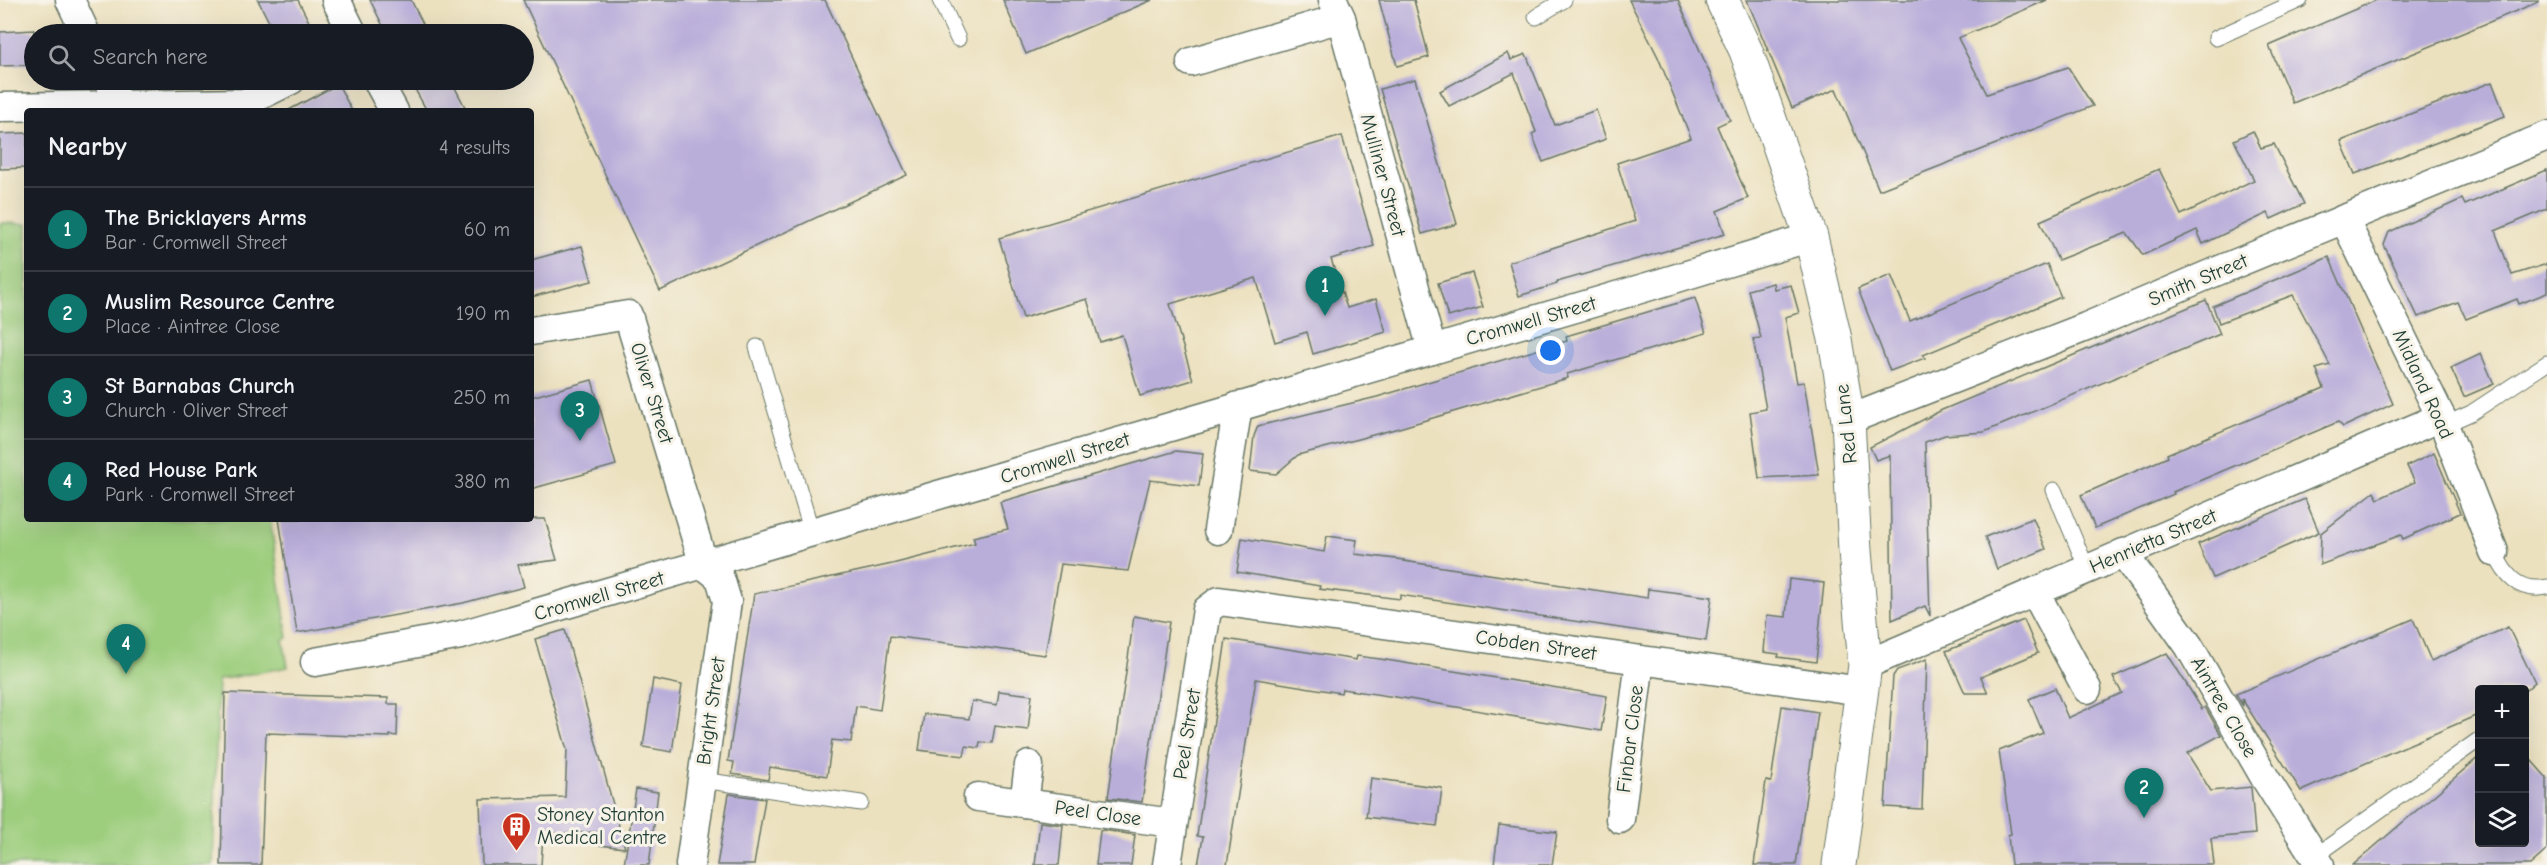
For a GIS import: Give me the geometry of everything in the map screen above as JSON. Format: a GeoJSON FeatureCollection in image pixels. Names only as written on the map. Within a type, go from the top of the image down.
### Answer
{"type":"FeatureCollection","features":[{"type":"Feature","properties":{"kind":"street"},"geometry":{"type":"LineString","coordinates":[[70,0],[81,24]]}},
{"type":"Feature","properties":{"kind":"street"},"geometry":{"type":"LineString","coordinates":[[336,0],[348,24]]}},
{"type":"Feature","properties":{"kind":"street","name":"Red Lane"},"geometry":{"type":"LineString","coordinates":[[1722,0],[1746,51],[1810,237],[1835,339],[1848,420],[1864,678],[1839,865]]}},
{"type":"Feature","properties":{"kind":"street"},"geometry":{"type":"LineString","coordinates":[[1191,62],[1337,9]]}},
{"type":"Feature","properties":{"kind":"street","name":"Mulliner Street"},"geometry":{"type":"LineString","coordinates":[[1337,9],[1432,351]]}},
{"type":"Feature","properties":{"kind":"street"},"geometry":{"type":"LineString","coordinates":[[113,90],[120,105]]}},
{"type":"Feature","properties":{"kind":"street"},"geometry":{"type":"LineString","coordinates":[[0,107],[245,103],[271,90]]}},
{"type":"Feature","properties":{"kind":"street"},"geometry":{"type":"LineString","coordinates":[[382,90],[392,108]]}},
{"type":"Feature","properties":{"kind":"street","name":"Smith Street"},"geometry":{"type":"LineString","coordinates":[[1848,420],[2086,327],[2547,136]]}},
{"type":"Feature","properties":{"kind":"street","name":"Midland Road"},"geometry":{"type":"LineString","coordinates":[[2344,219],[2443,421],[2494,552]]}},
{"type":"Feature","properties":{"kind":"street","name":"Cromwell Street"},"geometry":{"type":"LineString","coordinates":[[315,662],[461,635],[1432,351],[1810,237]]}},
{"type":"Feature","properties":{"kind":"street","name":"Oliver Street"},"geometry":{"type":"LineString","coordinates":[[534,331],[628,315],[704,565]]}},
{"type":"Feature","properties":{"kind":"street"},"geometry":{"type":"LineString","coordinates":[[1218,530],[1238,406]]}},
{"type":"Feature","properties":{"kind":"street","name":"Henrietta Street"},"geometry":{"type":"LineString","coordinates":[[1864,678],[2036,592],[2123,553],[2443,421]]}},
{"type":"Feature","properties":{"kind":"street","name":"Aintree Close"},"geometry":{"type":"LineString","coordinates":[[2123,553],[2189,646],[2265,778],[2317,861]]}},
{"type":"Feature","properties":{"kind":"street","name":"Bright Street"},"geometry":{"type":"LineString","coordinates":[[690,865],[727,602],[720,578],[704,565]]}},
{"type":"Feature","properties":{"kind":"street"},"geometry":{"type":"LineString","coordinates":[[2036,592],[2087,690]]}},
{"type":"Feature","properties":{"kind":"street","name":"Cobden Street"},"geometry":{"type":"LineString","coordinates":[[1211,605],[1219,600],[1640,660],[1864,678]]}},
{"type":"Feature","properties":{"kind":"street","name":"Peel Street"},"geometry":{"type":"LineString","coordinates":[[1167,865],[1207,609],[1211,605]]}},
{"type":"Feature","properties":{"kind":"street","name":"Finbar Close"},"geometry":{"type":"LineString","coordinates":[[1620,819],[1640,660]]}},
{"type":"Feature","properties":{"kind":"street"},"geometry":{"type":"LineString","coordinates":[[1024,803],[1029,765]]}},
{"type":"Feature","properties":{"kind":"street","name":"Peel Close"},"geometry":{"type":"LineString","coordinates":[[978,797],[1173,824]]}},
{"type":"Feature","properties":{"kind":"lane"},"geometry":{"type":"LineString","coordinates":[[940,0],[958,39]]}},
{"type":"Feature","properties":{"kind":"lane"},"geometry":{"type":"LineString","coordinates":[[1536,17],[1564,0]]}},
{"type":"Feature","properties":{"kind":"lane"},"geometry":{"type":"LineString","coordinates":[[2216,38],[2300,0]]}},
{"type":"Feature","properties":{"kind":"lane"},"geometry":{"type":"LineString","coordinates":[[757,347],[812,533]]}},
{"type":"Feature","properties":{"kind":"lane"},"geometry":{"type":"LineString","coordinates":[[2443,421],[2471,413],[2547,363]]}},
{"type":"Feature","properties":{"kind":"lane"},"geometry":{"type":"LineString","coordinates":[[2054,489],[2087,569]]}},
{"type":"Feature","properties":{"kind":"lane"},"geometry":{"type":"LineString","coordinates":[[2494,552],[2502,568],[2514,583],[2540,588],[2547,586]]}},
{"type":"Feature","properties":{"kind":"lane"},"geometry":{"type":"LineString","coordinates":[[2317,861],[2475,742]]}},
{"type":"Feature","properties":{"kind":"lane"},"geometry":{"type":"LineString","coordinates":[[702,780],[861,803]]}},
{"type":"Feature","properties":{"kind":"green space"},"geometry":{"type":"Polygon","coordinates":[[[0,223],[24,224],[24,522],[270,522],[288,638],[283,640],[288,667],[218,680],[213,865],[0,865],[0,223]]]}},
{"type":"Feature","properties":{"kind":"building"},"geometry":{"type":"Polygon","coordinates":[[[258,0],[298,0],[310,24],[270,24],[258,0]]]}},
{"type":"Feature","properties":{"kind":"building"},"geometry":{"type":"Polygon","coordinates":[[[370,0],[411,0],[423,24],[382,24],[370,0]]]}},
{"type":"Feature","properties":{"kind":"building"},"geometry":{"type":"Polygon","coordinates":[[[523,0],[825,0],[907,175],[660,291],[523,0]]]}},
{"type":"Feature","properties":{"kind":"building"},"geometry":{"type":"Polygon","coordinates":[[[1003,0],[1152,0],[1026,54],[1003,0]]]}},
{"type":"Feature","properties":{"kind":"building"},"geometry":{"type":"Polygon","coordinates":[[[1379,0],[1414,0],[1429,57],[1397,66],[1379,0]]]}},
{"type":"Feature","properties":{"kind":"building"},"geometry":{"type":"Polygon","coordinates":[[[1629,0],[1678,0],[1730,120],[1717,126],[1748,198],[1717,211],[1725,234],[1557,282],[1557,284],[1519,296],[1509,262],[1635,221],[1617,163],[1691,138],[1658,57],[1629,0]]]}},
{"type":"Feature","properties":{"kind":"building"},"geometry":{"type":"Polygon","coordinates":[[[1747,0],[2047,0],[1958,38],[1987,94],[2068,67],[2093,106],[1879,190],[1836,89],[1792,108],[1747,0]]]}},
{"type":"Feature","properties":{"kind":"building"},"geometry":{"type":"Polygon","coordinates":[[[2377,0],[2538,0],[2538,2],[2293,103],[2269,46],[2377,0]]]}},
{"type":"Feature","properties":{"kind":"building"},"geometry":{"type":"Polygon","coordinates":[[[24,31],[24,65],[0,66],[0,32],[24,31]]]}},
{"type":"Feature","properties":{"kind":"building"},"geometry":{"type":"Polygon","coordinates":[[[1508,53],[1511,60],[1526,54],[1555,125],[1596,110],[1606,139],[1543,162],[1532,134],[1536,132],[1514,73],[1449,106],[1440,91],[1508,53]]]}},
{"type":"Feature","properties":{"kind":"building"},"geometry":{"type":"Polygon","coordinates":[[[1415,79],[1457,224],[1422,234],[1380,89],[1415,79]]]}},
{"type":"Feature","properties":{"kind":"building"},"geometry":{"type":"Polygon","coordinates":[[[2492,82],[2505,116],[2355,174],[2341,141],[2492,82]]]}},
{"type":"Feature","properties":{"kind":"building"},"geometry":{"type":"Polygon","coordinates":[[[327,90],[341,90],[350,108],[293,108],[327,90]]]}},
{"type":"Feature","properties":{"kind":"building"},"geometry":{"type":"Polygon","coordinates":[[[415,90],[456,90],[465,108],[425,108],[415,90]]]}},
{"type":"Feature","properties":{"kind":"building"},"geometry":{"type":"Polygon","coordinates":[[[2253,131],[2261,148],[2274,144],[2304,204],[2271,219],[2268,213],[2203,244],[2197,230],[2143,255],[2127,233],[2058,260],[2040,221],[2159,169],[2181,215],[2254,180],[2234,140],[2253,131]]]}},
{"type":"Feature","properties":{"kind":"building"},"geometry":{"type":"Polygon","coordinates":[[[24,133],[24,168],[0,169],[0,134],[24,133]]]}},
{"type":"Feature","properties":{"kind":"building"},"geometry":{"type":"Polygon","coordinates":[[[1342,136],[1374,246],[1331,259],[1347,308],[1376,299],[1386,332],[1313,354],[1307,332],[1275,342],[1256,278],[1170,304],[1193,380],[1140,396],[1122,335],[1100,342],[1087,299],[1023,318],[999,238],[1342,136]]]}},
{"type":"Feature","properties":{"kind":"building"},"geometry":{"type":"Polygon","coordinates":[[[2547,170],[2547,209],[2495,231],[2512,275],[2547,264],[2547,293],[2519,304],[2517,299],[2466,319],[2458,302],[2418,317],[2384,245],[2389,232],[2462,199],[2465,205],[2547,170]]]}},
{"type":"Feature","properties":{"kind":"building"},"geometry":{"type":"Polygon","coordinates":[[[582,246],[592,281],[534,296],[534,259],[582,246]]]}},
{"type":"Feature","properties":{"kind":"building"},"geometry":{"type":"Polygon","coordinates":[[[2329,257],[2393,404],[2343,427],[2338,422],[2173,492],[2174,494],[2095,528],[2081,495],[2168,457],[2167,454],[2324,388],[2316,369],[2330,365],[2293,295],[2219,323],[2213,306],[2329,257]]]}},
{"type":"Feature","properties":{"kind":"building"},"geometry":{"type":"Polygon","coordinates":[[[2047,264],[2061,297],[1923,355],[1925,358],[1890,371],[1858,289],[1891,275],[1910,321],[2047,264]]]}},
{"type":"Feature","properties":{"kind":"building"},"geometry":{"type":"Polygon","coordinates":[[[1472,273],[1483,307],[1448,317],[1438,283],[1472,273]]]}},
{"type":"Feature","properties":{"kind":"building"},"geometry":{"type":"Polygon","coordinates":[[[1773,283],[1774,289],[1791,285],[1799,313],[1785,317],[1797,383],[1804,382],[1819,475],[1759,478],[1750,412],[1766,409],[1753,339],[1761,338],[1748,290],[1773,283]]]}},
{"type":"Feature","properties":{"kind":"building"},"geometry":{"type":"Polygon","coordinates":[[[1695,298],[1706,333],[1567,374],[1568,378],[1298,455],[1276,474],[1250,471],[1254,436],[1258,426],[1377,397],[1567,341],[1566,336],[1695,298]]]}},
{"type":"Feature","properties":{"kind":"building"},"geometry":{"type":"Polygon","coordinates":[[[2206,300],[2220,334],[1984,432],[1945,435],[1925,442],[1930,616],[1925,606],[1892,620],[1890,455],[1876,460],[1870,447],[1942,410],[2206,300]]]}},
{"type":"Feature","properties":{"kind":"building"},"geometry":{"type":"Polygon","coordinates":[[[2481,354],[2494,384],[2464,397],[2451,368],[2481,354]]]}},
{"type":"Feature","properties":{"kind":"building"},"geometry":{"type":"Polygon","coordinates":[[[592,380],[616,465],[534,488],[534,396],[592,380]]]}},
{"type":"Feature","properties":{"kind":"building"},"geometry":{"type":"Polygon","coordinates":[[[1176,451],[1203,454],[1199,486],[1150,480],[1128,571],[1061,564],[1045,655],[890,636],[880,710],[856,706],[851,742],[832,740],[827,776],[770,767],[768,780],[732,774],[734,762],[728,761],[754,594],[975,543],[973,537],[1008,529],[1000,502],[1176,451]]]}},
{"type":"Feature","properties":{"kind":"building"},"geometry":{"type":"Polygon","coordinates":[[[2434,453],[2460,513],[2403,539],[2401,535],[2320,565],[2321,533],[2374,492],[2378,499],[2415,482],[2407,466],[2434,453]]]}},
{"type":"Feature","properties":{"kind":"building"},"geometry":{"type":"Polygon","coordinates":[[[2305,499],[2319,532],[2213,578],[2198,544],[2305,499]]]}},
{"type":"Feature","properties":{"kind":"building"},"geometry":{"type":"Polygon","coordinates":[[[2033,518],[2046,549],[1997,569],[1985,537],[2033,518]]]}},
{"type":"Feature","properties":{"kind":"building"},"geometry":{"type":"Polygon","coordinates":[[[534,519],[545,519],[557,560],[518,565],[524,587],[463,603],[297,633],[279,522],[534,522],[534,519]]]}},
{"type":"Feature","properties":{"kind":"building"},"geometry":{"type":"Polygon","coordinates":[[[1327,536],[1357,540],[1355,554],[1647,598],[1648,589],[1712,597],[1706,641],[1400,595],[1400,599],[1319,589],[1320,586],[1237,572],[1242,538],[1324,552],[1327,536]]]}},
{"type":"Feature","properties":{"kind":"building"},"geometry":{"type":"Polygon","coordinates":[[[1789,579],[1824,583],[1816,662],[1778,657],[1779,654],[1764,652],[1767,615],[1786,617],[1789,579]]]}},
{"type":"Feature","properties":{"kind":"building"},"geometry":{"type":"Polygon","coordinates":[[[1134,616],[1169,622],[1142,802],[1108,798],[1134,616]]]}},
{"type":"Feature","properties":{"kind":"building"},"geometry":{"type":"Polygon","coordinates":[[[2413,619],[2431,661],[2508,627],[2535,682],[2529,687],[2529,685],[2475,685],[2475,716],[2301,791],[2242,699],[2243,706],[2236,694],[2413,619]]]}},
{"type":"Feature","properties":{"kind":"building"},"geometry":{"type":"Polygon","coordinates":[[[2024,620],[2038,653],[1981,677],[1988,693],[1965,693],[1946,651],[2024,620]]]}},
{"type":"Feature","properties":{"kind":"building"},"geometry":{"type":"Polygon","coordinates":[[[565,630],[625,848],[600,845],[602,832],[543,834],[541,865],[482,865],[480,799],[565,797],[567,750],[535,639],[565,630]]]}},
{"type":"Feature","properties":{"kind":"building"},"geometry":{"type":"Polygon","coordinates":[[[1226,639],[1356,660],[1357,656],[1380,659],[1607,696],[1601,731],[1409,699],[1342,689],[1341,693],[1256,679],[1227,865],[1198,865],[1203,837],[1197,836],[1226,639]]]}},
{"type":"Feature","properties":{"kind":"building"},"geometry":{"type":"Polygon","coordinates":[[[2167,653],[2202,709],[2205,707],[2221,735],[2187,753],[2211,791],[2251,787],[2255,834],[2211,838],[2214,865],[2011,865],[2008,835],[2011,834],[1999,751],[2043,733],[2029,699],[2055,688],[2068,718],[2122,693],[2113,677],[2167,653]]]}},
{"type":"Feature","properties":{"kind":"building"},"geometry":{"type":"Polygon","coordinates":[[[1927,659],[1922,809],[1885,807],[1893,676],[1897,670],[1927,659]]]}},
{"type":"Feature","properties":{"kind":"building"},"geometry":{"type":"Polygon","coordinates":[[[653,679],[682,685],[672,752],[643,747],[653,679]]]}},
{"type":"Feature","properties":{"kind":"building"},"geometry":{"type":"Polygon","coordinates":[[[999,691],[1032,695],[1028,730],[995,726],[992,743],[980,742],[979,748],[966,746],[964,756],[919,750],[924,714],[969,719],[972,701],[997,705],[999,691]]]}},
{"type":"Feature","properties":{"kind":"building"},"geometry":{"type":"Polygon","coordinates":[[[225,693],[388,698],[388,704],[398,704],[397,736],[266,733],[261,865],[221,865],[225,693]]]}},
{"type":"Feature","properties":{"kind":"building"},"geometry":{"type":"Polygon","coordinates":[[[1782,706],[1818,712],[1796,865],[1754,865],[1766,781],[1771,782],[1782,706]]]}},
{"type":"Feature","properties":{"kind":"building"},"geometry":{"type":"Polygon","coordinates":[[[2529,758],[2547,778],[2547,850],[2530,865],[2353,865],[2475,760],[2475,847],[2529,847],[2529,758]]]}},
{"type":"Feature","properties":{"kind":"building"},"geometry":{"type":"Polygon","coordinates":[[[1371,778],[1442,788],[1437,826],[1366,817],[1371,778]]]}},
{"type":"Feature","properties":{"kind":"building"},"geometry":{"type":"Polygon","coordinates":[[[636,789],[658,792],[649,865],[624,865],[636,789]]]}},
{"type":"Feature","properties":{"kind":"building"},"geometry":{"type":"Polygon","coordinates":[[[729,794],[765,799],[754,865],[717,865],[729,794]]]}},
{"type":"Feature","properties":{"kind":"building"},"geometry":{"type":"Polygon","coordinates":[[[1040,822],[1063,825],[1059,865],[1035,865],[1040,822]]]}},
{"type":"Feature","properties":{"kind":"building"},"geometry":{"type":"Polygon","coordinates":[[[1499,825],[1557,832],[1552,865],[1494,865],[1499,825]]]}},
{"type":"Feature","properties":{"kind":"building"},"geometry":{"type":"Polygon","coordinates":[[[1100,831],[1135,835],[1131,865],[1096,865],[1100,831]]]}},
{"type":"Feature","properties":{"kind":"place","name":"The Bricklayers Arms"},"geometry":{"type":"Point","coordinates":[1325,316]}},
{"type":"Feature","properties":{"kind":"place","name":"St Barnabas Church"},"geometry":{"type":"Point","coordinates":[580,441]}},
{"type":"Feature","properties":{"kind":"place","name":"Red House Park"},"geometry":{"type":"Point","coordinates":[126,674]}},
{"type":"Feature","properties":{"kind":"place","name":"Muslim Resource Centre"},"geometry":{"type":"Point","coordinates":[2144,818]}},
{"type":"Feature","properties":{"kind":"place","name":"Stoney Stanton Medical Centre"},"geometry":{"type":"Point","coordinates":[516,852]}}]}
